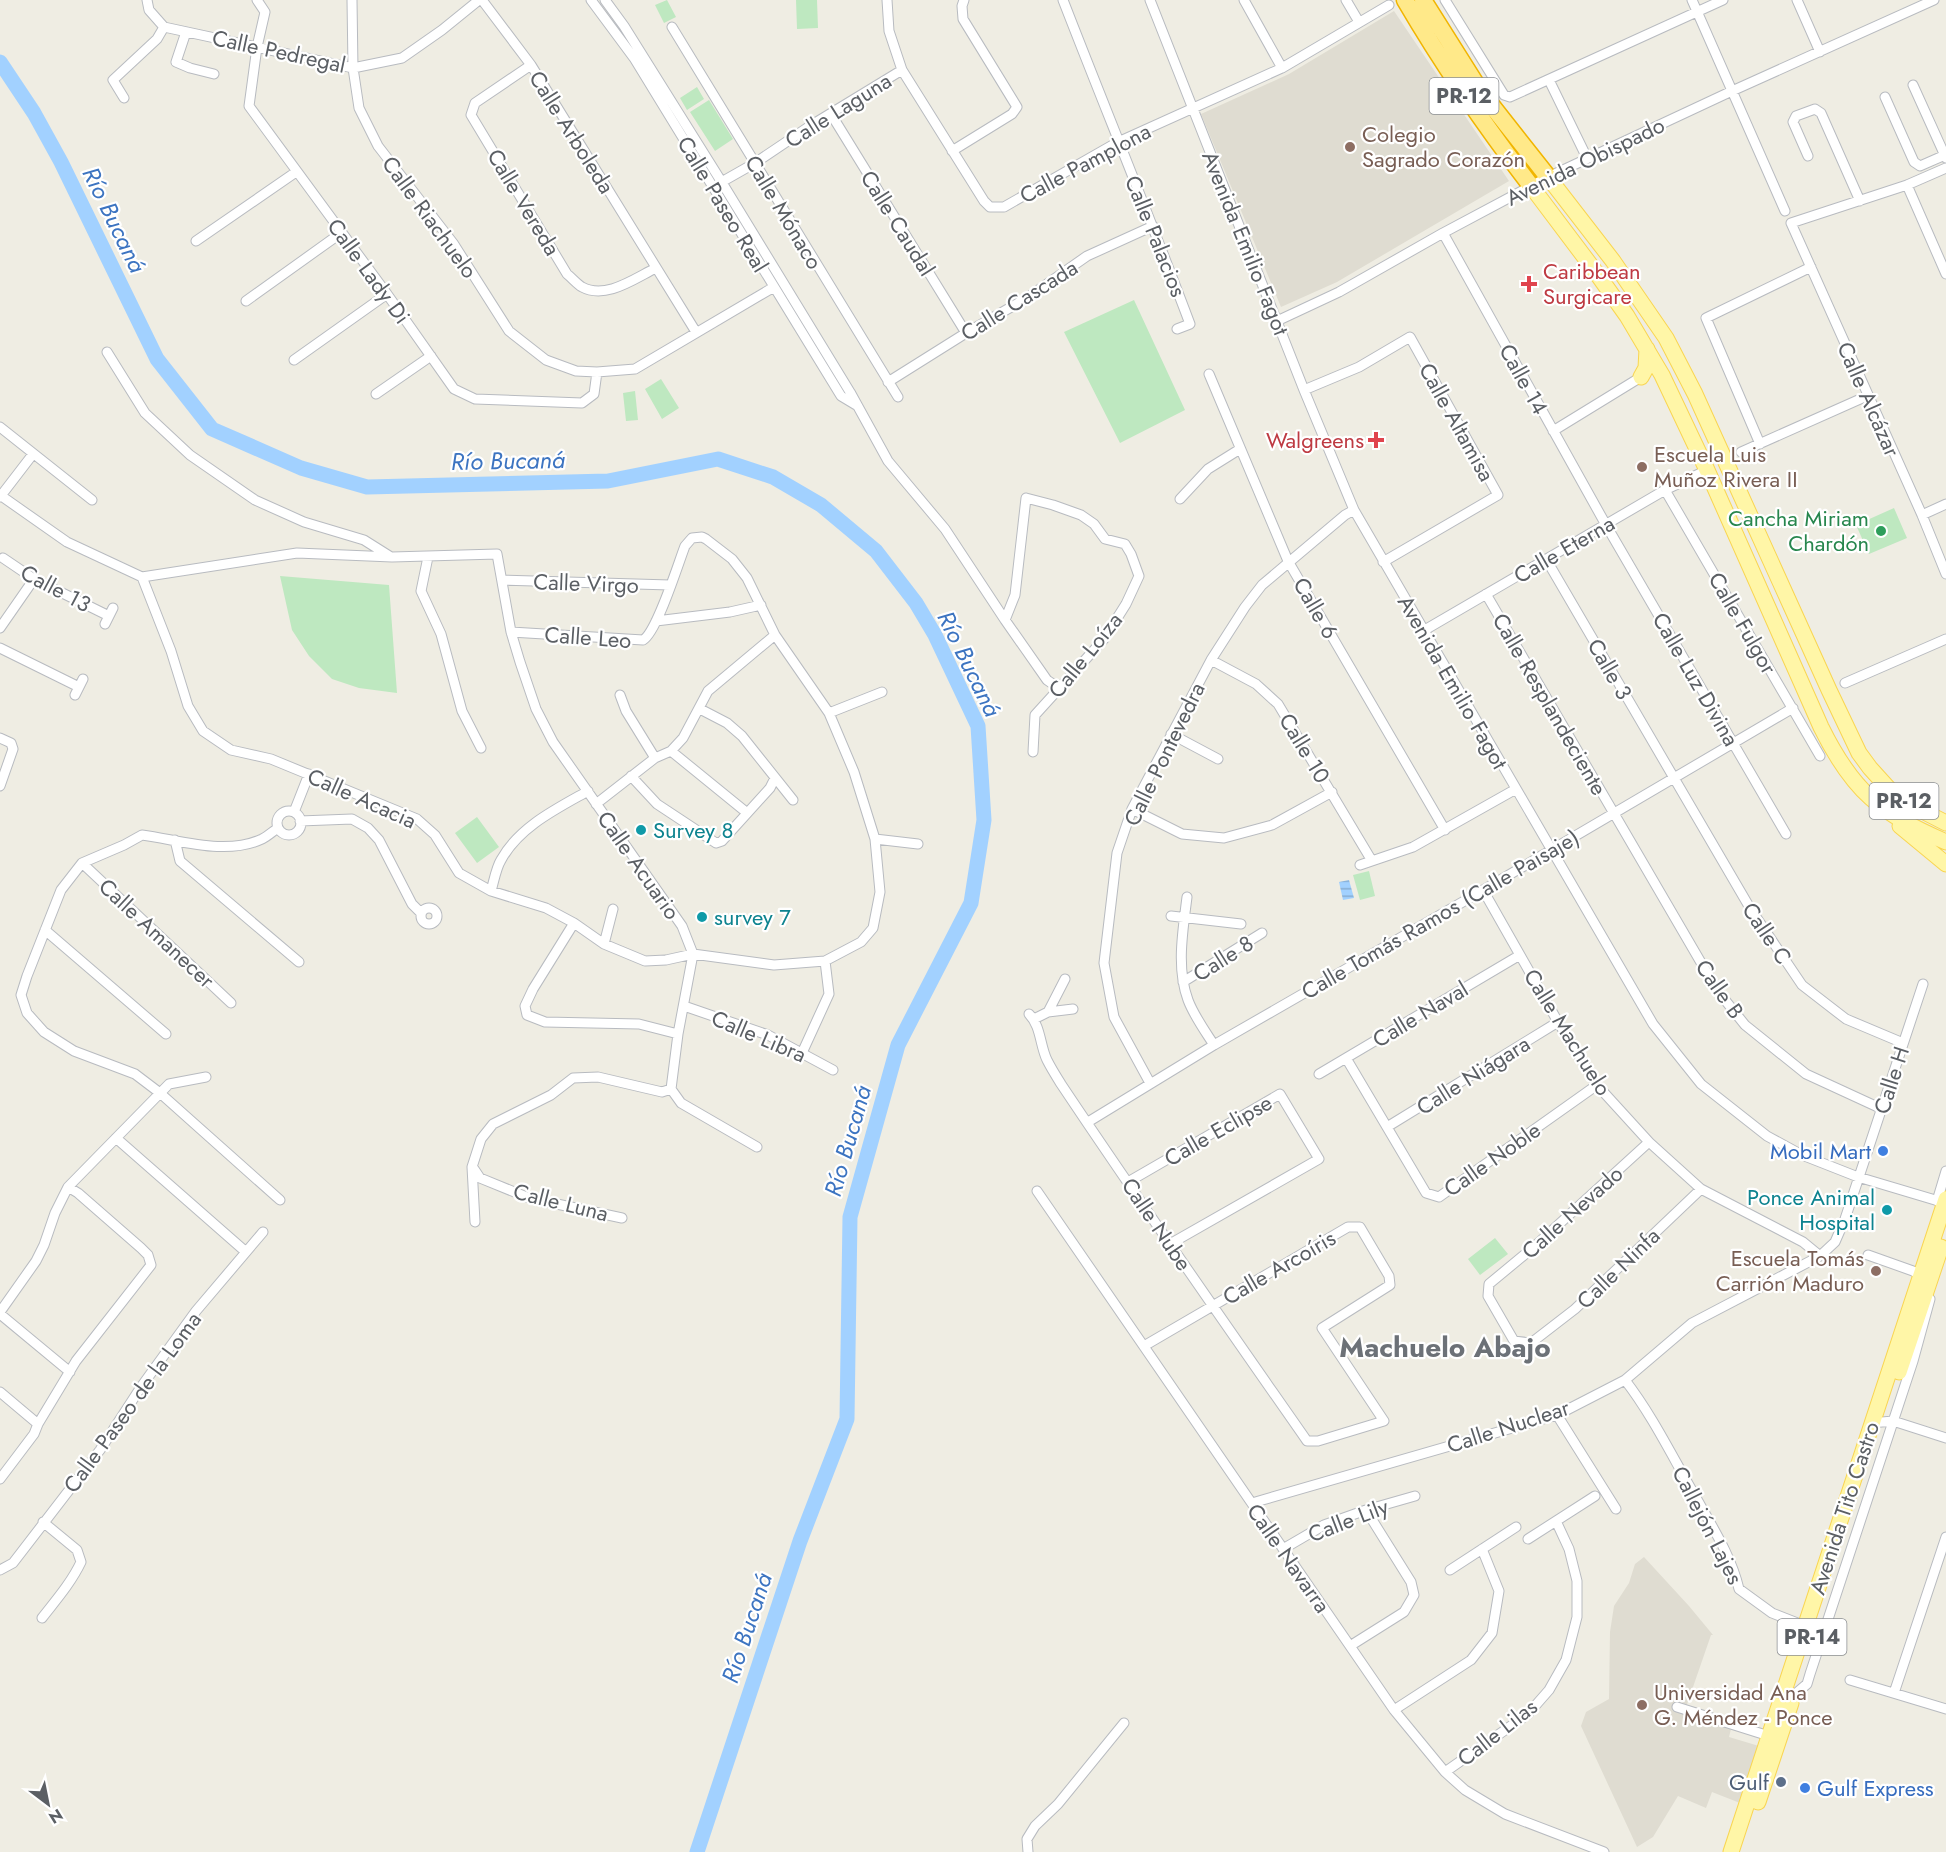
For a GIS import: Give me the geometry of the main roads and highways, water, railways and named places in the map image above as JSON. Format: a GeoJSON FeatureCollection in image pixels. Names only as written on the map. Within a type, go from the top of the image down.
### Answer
{"type":"FeatureCollection","features":[{"type":"Feature","properties":{"kind":"highway","name":"PR-12"},"geometry":{"type":"LineString","coordinates":[[1405,0],[1452,77],[1488,130],[1531,186]]}},
{"type":"Feature","properties":{"kind":"highway","name":"PR-12"},"geometry":{"type":"LineString","coordinates":[[1423,0],[1481,92],[1548,177]]}},
{"type":"Feature","properties":{"kind":"main road","name":"PR-12"},"geometry":{"type":"LineString","coordinates":[[1548,177],[1613,261],[1666,338],[1695,394],[1828,690],[1859,753],[1889,789],[1911,805],[1945,822]]}},
{"type":"Feature","properties":{"kind":"main road","name":"PR-12"},"geometry":{"type":"LineString","coordinates":[[1531,186],[1595,270],[1662,375],[1831,747],[1842,766],[1869,798],[1893,816],[1946,842]]}},
{"type":"Feature","properties":{"kind":"main road"},"geometry":{"type":"LineString","coordinates":[[1647,349],[1646,368],[1641,377],[1662,375]]}},
{"type":"Feature","properties":{"kind":"main road"},"geometry":{"type":"LineString","coordinates":[[1893,816],[1902,830],[1946,864]]}},
{"type":"Feature","properties":{"kind":"main road","name":"Avenida Tito Castro"},"geometry":{"type":"LineString","coordinates":[[1741,1852],[1882,1422],[1926,1277],[1942,1201]]}},
{"type":"Feature","properties":{"kind":"main road","name":"Avenida Tito Castro"},"geometry":{"type":"LineString","coordinates":[[1926,1277],[1946,1233]]}},
{"type":"Feature","properties":{"kind":"main road","name":"Avenida Tito Castro"},"geometry":{"type":"LineString","coordinates":[[1731,1852],[1769,1736],[1814,1630]]}},
{"type":"Feature","properties":{"kind":"water"},"geometry":{"type":"Polygon","coordinates":[[[1349,880],[1354,898],[1343,900],[1339,882],[1349,880]]]}},
{"type":"Feature","properties":{"kind":"waterway","name":"Río Bucaná"},"geometry":{"type":"LineString","coordinates":[[0,62],[34,113],[61,162],[157,359],[212,429],[301,468],[367,487],[608,481],[718,459],[773,477],[821,505],[876,551],[916,603],[935,635],[978,726],[984,820],[971,903],[898,1045],[850,1217],[847,1419],[800,1541],[697,1852]]}},
{"type":"Feature","properties":{"kind":"place","name":"Colegio Sagrado Corazón"},"geometry":{"type":"Point","coordinates":[1350,147]}},
{"type":"Feature","properties":{"kind":"place","name":"Caribbean Surgicare"},"geometry":{"type":"Point","coordinates":[1529,284]}},
{"type":"Feature","properties":{"kind":"place","name":"Walgreens"},"geometry":{"type":"Point","coordinates":[1376,440]}},
{"type":"Feature","properties":{"kind":"place","name":"Escuela Luis Muñoz Rivera II"},"geometry":{"type":"Point","coordinates":[1642,467]}},
{"type":"Feature","properties":{"kind":"place","name":"Cancha Miriam Chardón"},"geometry":{"type":"Point","coordinates":[1881,531]}},
{"type":"Feature","properties":{"kind":"place","name":"Survey 8"},"geometry":{"type":"Point","coordinates":[641,830]}},
{"type":"Feature","properties":{"kind":"place","name":"survey 7"},"geometry":{"type":"Point","coordinates":[702,917]}},
{"type":"Feature","properties":{"kind":"place","name":"Mobil Mart"},"geometry":{"type":"Point","coordinates":[1883,1151]}},
{"type":"Feature","properties":{"kind":"place","name":"Ponce Animal Hospital"},"geometry":{"type":"Point","coordinates":[1887,1210]}},
{"type":"Feature","properties":{"kind":"place","name":"Escuela Tomás Carrión Maduro"},"geometry":{"type":"Point","coordinates":[1876,1271]}},
{"type":"Feature","properties":{"kind":"place","name":"Universidad Ana G. Méndez - Ponce"},"geometry":{"type":"Point","coordinates":[1642,1705]}},
{"type":"Feature","properties":{"kind":"place","name":"Gulf"},"geometry":{"type":"Point","coordinates":[1781,1782]}},
{"type":"Feature","properties":{"kind":"place","name":"Gulf Express"},"geometry":{"type":"Point","coordinates":[1805,1788]}},
{"type":"Feature","properties":{"kind":"district","name":"Machuelo Abajo"},"geometry":{"type":"Point","coordinates":[1445,1347]}}]}
